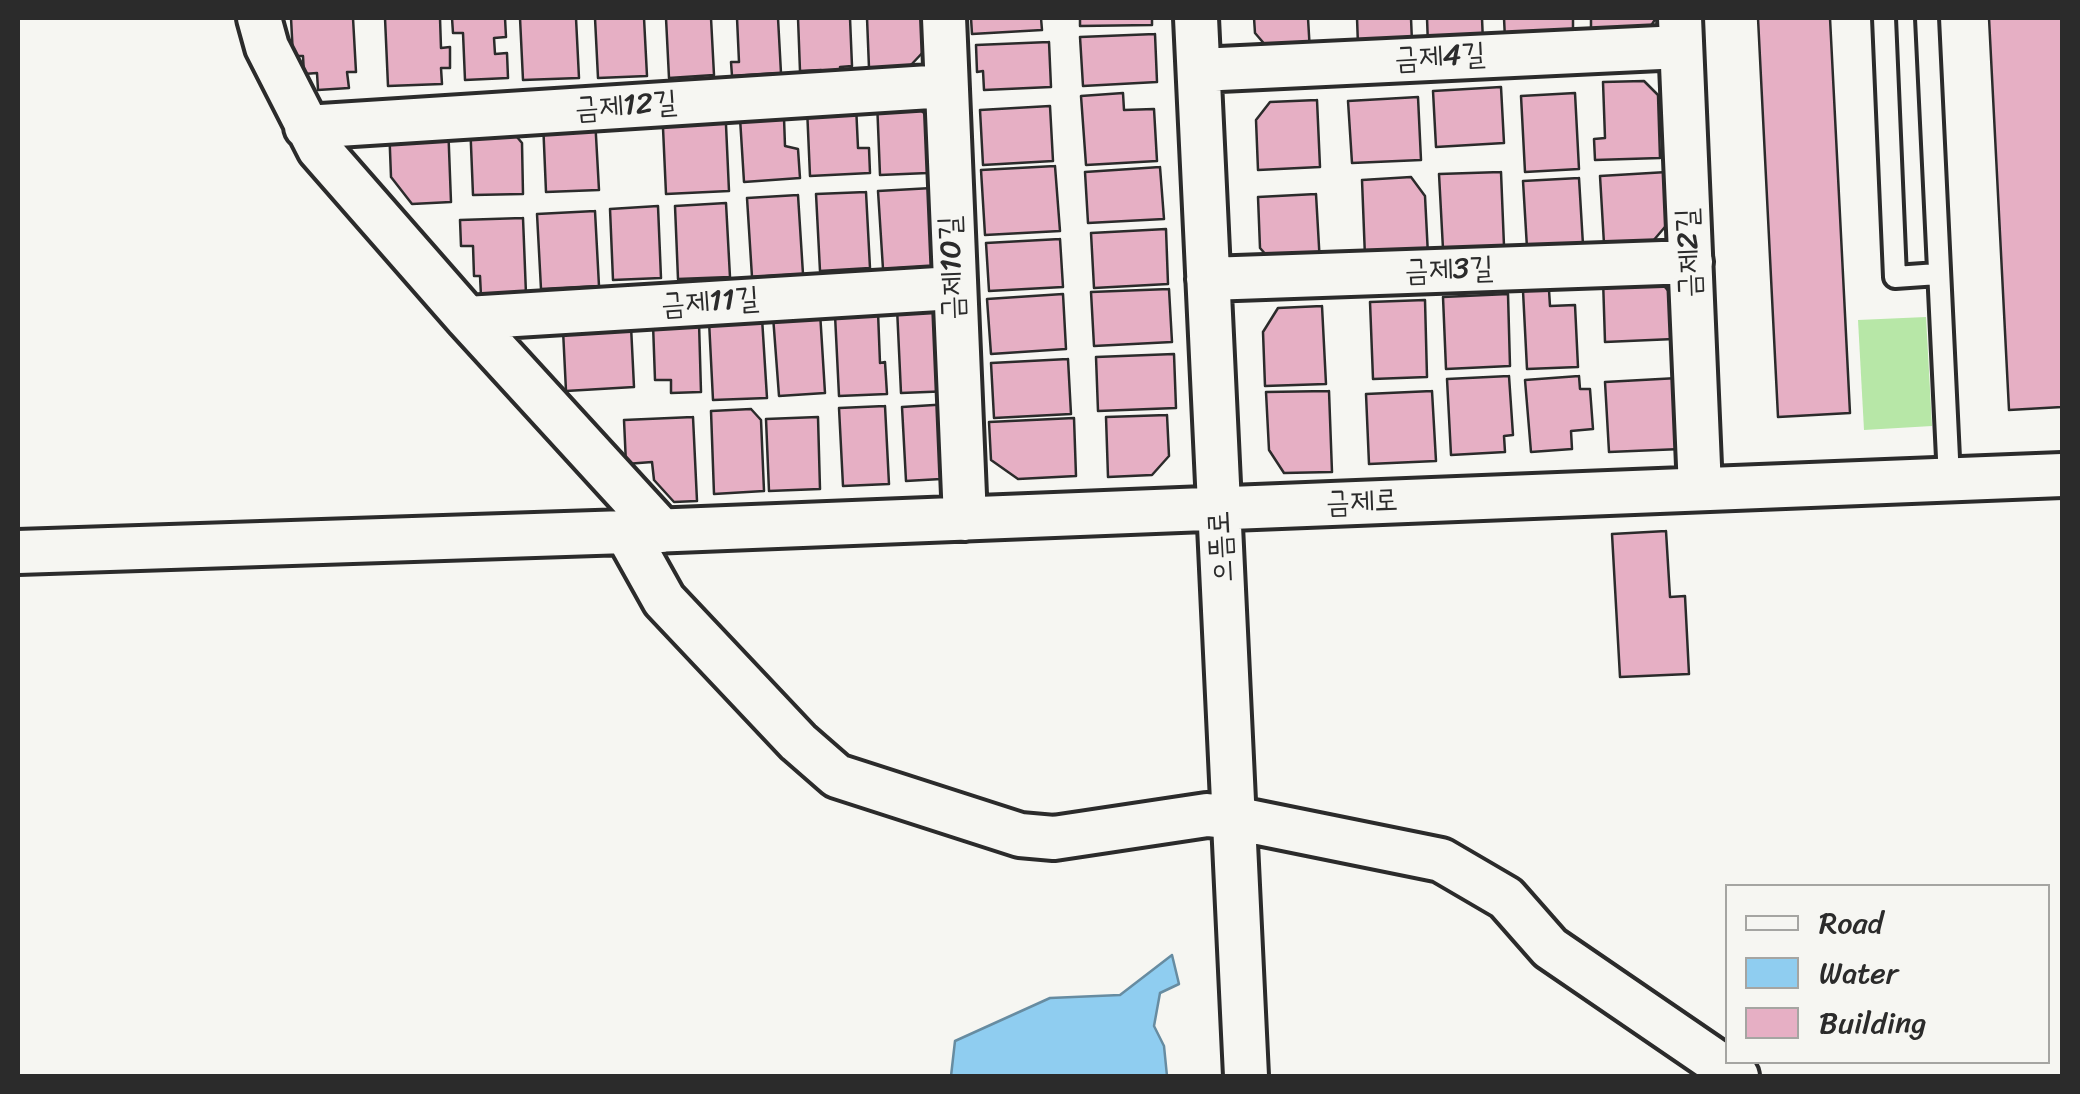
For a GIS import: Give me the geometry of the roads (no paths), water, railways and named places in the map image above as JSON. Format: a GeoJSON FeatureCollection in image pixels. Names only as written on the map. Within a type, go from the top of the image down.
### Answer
{"type":"FeatureCollection","features":[{"type":"Feature","properties":{"kind":"street"},"geometry":{"type":"LineString","coordinates":[[259,18],[266,47],[319,149],[467,318],[644,532],[664,600],[798,742],[837,776],[1020,835],[1054,838],[1207,815],[1441,860],[1506,898],[1550,948],[1737,1076]]}},
{"type":"Feature","properties":{"kind":"street","name":"금제10길"},"geometry":{"type":"LineString","coordinates":[[944,18],[965,519]]}},
{"type":"Feature","properties":{"kind":"street","name":"으뜸로"},"geometry":{"type":"LineString","coordinates":[[1196,18],[1246,1076]]}},
{"type":"Feature","properties":{"kind":"street","name":"금제4길"},"geometry":{"type":"LineString","coordinates":[[1198,70],[1680,32]]}},
{"type":"Feature","properties":{"kind":"street","name":"금제2길"},"geometry":{"type":"LineString","coordinates":[[1680,32],[1700,489]]}},
{"type":"Feature","properties":{"kind":"street","name":"금제12길"},"geometry":{"type":"LineString","coordinates":[[306,128],[946,86]]}},
{"type":"Feature","properties":{"kind":"street","name":"금제3길"},"geometry":{"type":"LineString","coordinates":[[1208,279],[1690,262]]}},
{"type":"Feature","properties":{"kind":"street","name":"금제11길"},"geometry":{"type":"LineString","coordinates":[[467,318],[954,288]]}},
{"type":"Feature","properties":{"kind":"street","name":"금제로"},"geometry":{"type":"LineString","coordinates":[[18,552],[644,532],[2062,475]]}},
{"type":"Feature","properties":{"kind":"lane"},"geometry":{"type":"LineString","coordinates":[[1884,18],[1895,277],[1938,274]]}},
{"type":"Feature","properties":{"kind":"lane"},"geometry":{"type":"LineString","coordinates":[[1926,18],[1949,479]]}},
{"type":"Feature","properties":{"kind":"water"},"geometry":{"type":"Polygon","coordinates":[[[1172,955],[1179,984],[1160,993],[1154,1026],[1164,1046],[1167,1076],[951,1076],[955,1041],[1050,998],[1120,995],[1172,955]]]}}]}
